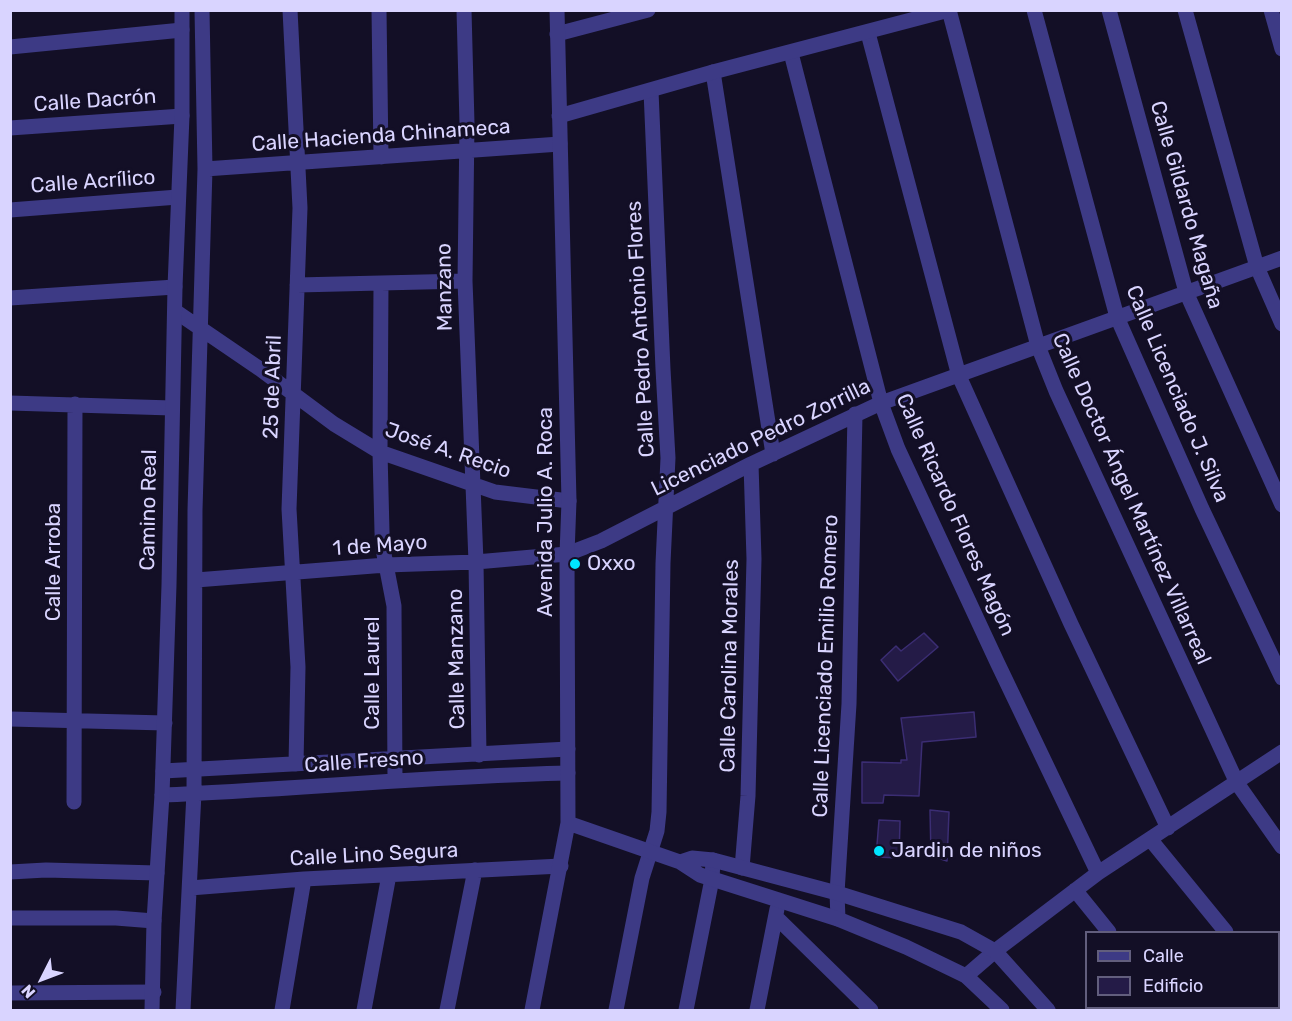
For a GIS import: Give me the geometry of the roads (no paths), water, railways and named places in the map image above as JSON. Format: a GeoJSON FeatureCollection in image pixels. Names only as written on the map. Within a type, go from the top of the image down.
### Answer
{"type":"FeatureCollection","features":[{"type":"Feature","properties":{"kind":"street","name":"Camino Real"},"geometry":{"type":"LineString","coordinates":[[152,1011],[154,921],[165,723],[175,287],[182,116],[182,10]]}},
{"type":"Feature","properties":{"kind":"street"},"geometry":{"type":"LineString","coordinates":[[187,1010],[195,768],[193,671],[196,580],[195,478],[205,169],[202,10]]}},
{"type":"Feature","properties":{"kind":"street","name":"25 de Abril"},"geometry":{"type":"LineString","coordinates":[[290,10],[300,219],[289,509],[298,667],[296,764]]}},
{"type":"Feature","properties":{"kind":"street"},"geometry":{"type":"LineString","coordinates":[[379,10],[381,157]]}},
{"type":"Feature","properties":{"kind":"street","name":"Manzano"},"geometry":{"type":"LineString","coordinates":[[464,10],[465,281],[476,562]]}},
{"type":"Feature","properties":{"kind":"street","name":"Avenida Julio A. Roca"},"geometry":{"type":"LineString","coordinates":[[532,1011],[568,823],[567,554],[569,501],[557,10]]}},
{"type":"Feature","properties":{"kind":"street"},"geometry":{"type":"LineString","coordinates":[[557,34],[648,10]]}},
{"type":"Feature","properties":{"kind":"street"},"geometry":{"type":"LineString","coordinates":[[559,116],[713,72],[949,10]]}},
{"type":"Feature","properties":{"kind":"street","name":"Calle Doctor Ángel Martínez Villarreal"},"geometry":{"type":"LineString","coordinates":[[949,10],[1038,346],[1056,391],[1237,783],[1281,847]]}},
{"type":"Feature","properties":{"kind":"street","name":"Calle Licenciado J. Silva"},"geometry":{"type":"LineString","coordinates":[[1034,10],[1117,317],[1281,678]]}},
{"type":"Feature","properties":{"kind":"street","name":"Calle Gildardo Magaña"},"geometry":{"type":"LineString","coordinates":[[1109,10],[1186,292],[1281,505]]}},
{"type":"Feature","properties":{"kind":"street"},"geometry":{"type":"LineString","coordinates":[[1185,10],[1257,267],[1281,324]]}},
{"type":"Feature","properties":{"kind":"street"},"geometry":{"type":"LineString","coordinates":[[1271,10],[1281,50]]}},
{"type":"Feature","properties":{"kind":"street"},"geometry":{"type":"LineString","coordinates":[[10,47],[182,30]]}},
{"type":"Feature","properties":{"kind":"street"},"geometry":{"type":"LineString","coordinates":[[868,33],[959,376],[1071,624],[1168,828]]}},
{"type":"Feature","properties":{"kind":"street","name":"Calle Ricardo Flores Magón"},"geometry":{"type":"LineString","coordinates":[[791,53],[881,403],[898,449],[1098,873]]}},
{"type":"Feature","properties":{"kind":"street"},"geometry":{"type":"LineString","coordinates":[[713,72],[773,454]]}},
{"type":"Feature","properties":{"kind":"street","name":"Calle Pedro Antonio Flores"},"geometry":{"type":"LineString","coordinates":[[616,1011],[642,878],[657,831],[659,812],[663,563],[668,458],[651,91]]}},
{"type":"Feature","properties":{"kind":"street","name":"Calle Dacrón"},"geometry":{"type":"LineString","coordinates":[[10,128],[182,116]]}},
{"type":"Feature","properties":{"kind":"street","name":"Calle Hacienda Chinameca"},"geometry":{"type":"LineString","coordinates":[[205,169],[560,144]]}},
{"type":"Feature","properties":{"kind":"street","name":"Calle Acrílico"},"geometry":{"type":"LineString","coordinates":[[10,210],[178,197]]}},
{"type":"Feature","properties":{"kind":"street","name":"Licenciado Pedro Zorrilla"},"geometry":{"type":"LineString","coordinates":[[567,554],[601,541],[751,464],[881,403],[1281,258]]}},
{"type":"Feature","properties":{"kind":"street"},"geometry":{"type":"LineString","coordinates":[[297,285],[465,281]]}},
{"type":"Feature","properties":{"kind":"street","name":"Calle Laurel"},"geometry":{"type":"LineString","coordinates":[[381,284],[380,453],[383,549],[394,606],[395,781]]}},
{"type":"Feature","properties":{"kind":"street"},"geometry":{"type":"LineString","coordinates":[[10,298],[175,287]]}},
{"type":"Feature","properties":{"kind":"street","name":"José A. Recio"},"geometry":{"type":"LineString","coordinates":[[175,312],[260,369],[334,424],[380,453],[514,496],[569,501]]}},
{"type":"Feature","properties":{"kind":"street"},"geometry":{"type":"LineString","coordinates":[[10,403],[172,408]]}},
{"type":"Feature","properties":{"kind":"street","name":"Calle Arroba"},"geometry":{"type":"LineString","coordinates":[[74,802],[75,404]]}},
{"type":"Feature","properties":{"kind":"street","name":"Calle Licenciado Emilio Romero"},"geometry":{"type":"LineString","coordinates":[[838,919],[837,893],[849,704],[855,414]]}},
{"type":"Feature","properties":{"kind":"street","name":"Calle Carolina Morales"},"geometry":{"type":"LineString","coordinates":[[742,868],[748,796],[754,559],[751,464]]}},
{"type":"Feature","properties":{"kind":"street","name":"1 de Mayo"},"geometry":{"type":"LineString","coordinates":[[196,580],[567,554]]}},
{"type":"Feature","properties":{"kind":"street","name":"Calle Manzano"},"geometry":{"type":"LineString","coordinates":[[476,562],[479,755]]}},
{"type":"Feature","properties":{"kind":"street"},"geometry":{"type":"LineString","coordinates":[[10,719],[165,723]]}},
{"type":"Feature","properties":{"kind":"street","name":"Calle Fresno"},"geometry":{"type":"LineString","coordinates":[[163,771],[568,749]]}},
{"type":"Feature","properties":{"kind":"street"},"geometry":{"type":"LineString","coordinates":[[966,976],[1098,873],[1281,752]]}},
{"type":"Feature","properties":{"kind":"street","name":"Calle Fresno"},"geometry":{"type":"LineString","coordinates":[[162,795],[273,790],[476,775],[568,773]]}},
{"type":"Feature","properties":{"kind":"street"},"geometry":{"type":"LineString","coordinates":[[568,823],[680,862],[700,875],[838,919],[906,947],[966,976],[1002,1011]]}},
{"type":"Feature","properties":{"kind":"street"},"geometry":{"type":"LineString","coordinates":[[1150,839],[1224,931]]}},
{"type":"Feature","properties":{"kind":"street"},"geometry":{"type":"LineString","coordinates":[[680,862],[692,858],[713,860],[837,893],[961,932],[996,951],[1048,1011]]}},
{"type":"Feature","properties":{"kind":"street"},"geometry":{"type":"LineString","coordinates":[[686,1011],[712,879],[713,860]]}},
{"type":"Feature","properties":{"kind":"street","name":"Calle Lino Segura"},"geometry":{"type":"LineString","coordinates":[[190,888],[304,879],[561,866]]}},
{"type":"Feature","properties":{"kind":"street"},"geometry":{"type":"LineString","coordinates":[[10,872],[46,870],[158,873]]}},
{"type":"Feature","properties":{"kind":"street"},"geometry":{"type":"LineString","coordinates":[[447,1011],[475,870]]}},
{"type":"Feature","properties":{"kind":"street"},"geometry":{"type":"LineString","coordinates":[[364,1011],[389,875]]}},
{"type":"Feature","properties":{"kind":"street"},"geometry":{"type":"LineString","coordinates":[[282,1011],[304,879]]}},
{"type":"Feature","properties":{"kind":"street"},"geometry":{"type":"LineString","coordinates":[[1075,890],[1107,931]]}},
{"type":"Feature","properties":{"kind":"street"},"geometry":{"type":"LineString","coordinates":[[757,1011],[779,900]]}},
{"type":"Feature","properties":{"kind":"street"},"geometry":{"type":"LineString","coordinates":[[776,917],[871,1011]]}},
{"type":"Feature","properties":{"kind":"street"},"geometry":{"type":"LineString","coordinates":[[10,918],[116,918],[154,921]]}},
{"type":"Feature","properties":{"kind":"street"},"geometry":{"type":"LineString","coordinates":[[10,993],[154,992]]}},
{"type":"Feature","properties":{"kind":"place","name":"Oxxo"},"geometry":{"type":"Point","coordinates":[575,564]}},
{"type":"Feature","properties":{"kind":"place","name":"Jardin de niños"},"geometry":{"type":"Point","coordinates":[879,851]}}]}
